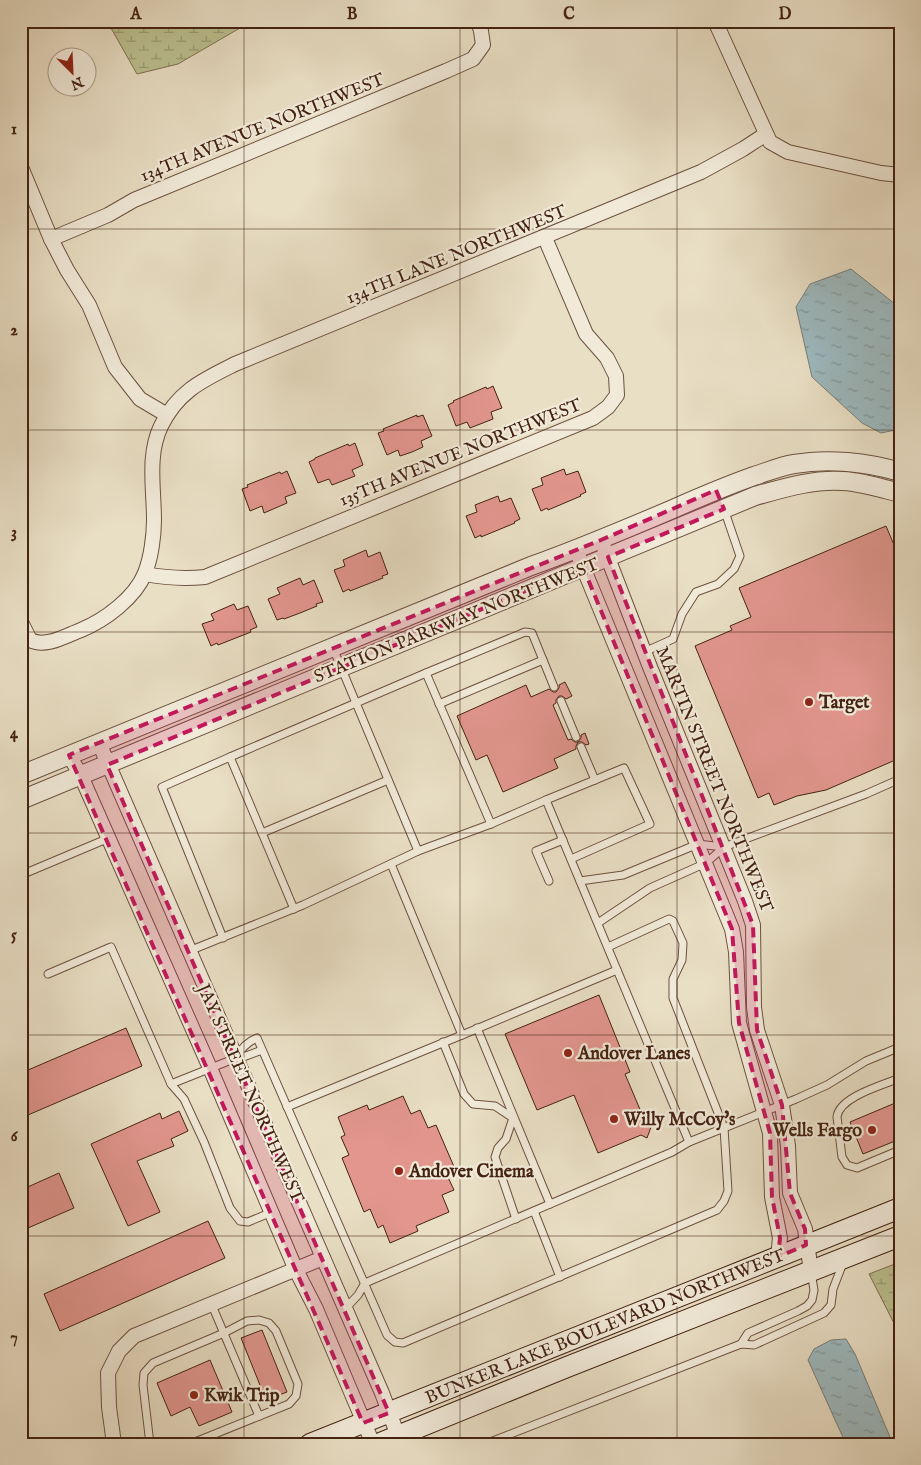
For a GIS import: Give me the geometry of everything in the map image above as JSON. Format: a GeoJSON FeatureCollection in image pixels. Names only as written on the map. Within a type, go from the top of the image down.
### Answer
{"type":"FeatureCollection","features":[{"type":"Feature","properties":{"kind":"main road","name":"BUNKER LAKE BOULEVARD NORTHWEST"},"geometry":{"type":"LineString","coordinates":[[310,1444],[900,1208]]}},
{"type":"Feature","properties":{"kind":"main road","name":"BUNKER LAKE BOULEVARD NORTHWEST"},"geometry":{"type":"LineString","coordinates":[[378,1444],[400,1440],[567,1367],[900,1236]]}},
{"type":"Feature","properties":{"kind":"street","name":"134TH AVENUE NORTHWEST"},"geometry":{"type":"LineString","coordinates":[[51,239],[108,215],[134,200],[472,59],[483,45],[478,21]]}},
{"type":"Feature","properties":{"kind":"street"},"geometry":{"type":"LineString","coordinates":[[715,21],[770,142],[788,152],[881,173],[900,175]]}},
{"type":"Feature","properties":{"kind":"street","name":"134TH LANE NORTHWEST"},"geometry":{"type":"LineString","coordinates":[[145,574],[154,521],[151,476],[160,428],[172,406],[197,383],[235,364],[545,238],[701,172],[766,134]]}},
{"type":"Feature","properties":{"kind":"street"},"geometry":{"type":"LineString","coordinates":[[21,167],[51,239],[67,270],[89,305],[115,367],[140,399],[167,415]]}},
{"type":"Feature","properties":{"kind":"street","name":"135TH AVENUE NORTHWEST"},"geometry":{"type":"LineString","coordinates":[[145,574],[172,579],[205,577],[593,418],[608,406],[617,395],[616,376],[606,358],[586,334],[545,238]]}},
{"type":"Feature","properties":{"kind":"street","name":"STATION PARKWAY NORTHWEST"},"geometry":{"type":"LineString","coordinates":[[21,775],[531,566],[602,540],[716,490],[792,464],[814,461],[858,464],[900,472]]}},
{"type":"Feature","properties":{"kind":"street","name":"STATION PARKWAY NORTHWEST"},"geometry":{"type":"LineString","coordinates":[[21,800],[755,496],[798,484],[842,481],[900,494]]}},
{"type":"Feature","properties":{"kind":"street"},"geometry":{"type":"LineString","coordinates":[[716,490],[724,509]]}},
{"type":"Feature","properties":{"kind":"street","name":"MARTIN STREET NORTHWEST"},"geometry":{"type":"LineString","coordinates":[[602,540],[644,652],[724,847],[753,925],[754,1007],[757,1030],[782,1105],[788,1146],[790,1192],[805,1228],[811,1271]]}},
{"type":"Feature","properties":{"kind":"street"},"geometry":{"type":"LineString","coordinates":[[576,550],[732,930],[736,952],[739,1023],[770,1133],[772,1197],[780,1238],[778,1257]]}},
{"type":"Feature","properties":{"kind":"street"},"geometry":{"type":"LineString","coordinates":[[21,622],[30,640],[35,642],[53,641],[85,628],[108,614],[130,596],[145,574]]}},
{"type":"Feature","properties":{"kind":"street","name":"JAY STREET NORTHWEST"},"geometry":{"type":"LineString","coordinates":[[99,743],[400,1440]]}},
{"type":"Feature","properties":{"kind":"street","name":"JAY STREET NORTHWEST"},"geometry":{"type":"LineString","coordinates":[[69,755],[81,776],[210,1068],[373,1444]]}},
{"type":"Feature","properties":{"kind":"street"},"geometry":{"type":"LineString","coordinates":[[114,1444],[108,1373],[119,1351],[134,1336],[323,1258]]}},
{"type":"Feature","properties":{"kind":"lane"},"geometry":{"type":"LineString","coordinates":[[644,652],[672,639],[682,614],[696,592],[718,584],[734,569],[740,556],[724,509]]}},
{"type":"Feature","properties":{"kind":"lane"},"geometry":{"type":"LineString","coordinates":[[223,938],[162,787],[230,756],[525,632],[532,634],[554,687]]}},
{"type":"Feature","properties":{"kind":"lane"},"geometry":{"type":"LineString","coordinates":[[333,648],[418,852]]}},
{"type":"Feature","properties":{"kind":"lane"},"geometry":{"type":"LineString","coordinates":[[439,704],[543,660]]}},
{"type":"Feature","properties":{"kind":"lane"},"geometry":{"type":"LineString","coordinates":[[426,673],[491,824]]}},
{"type":"Feature","properties":{"kind":"lane"},"geometry":{"type":"LineString","coordinates":[[561,702],[576,737]]}},
{"type":"Feature","properties":{"kind":"lane"},"geometry":{"type":"LineString","coordinates":[[581,747],[595,780]]}},
{"type":"Feature","properties":{"kind":"lane"},"geometry":{"type":"LineString","coordinates":[[230,756],[294,909]]}},
{"type":"Feature","properties":{"kind":"lane"},"geometry":{"type":"LineString","coordinates":[[189,952],[294,909],[418,852],[491,824],[624,768],[650,824],[571,859]]}},
{"type":"Feature","properties":{"kind":"lane"},"geometry":{"type":"LineString","coordinates":[[598,923],[650,888],[706,863],[724,847],[866,794],[900,779]]}},
{"type":"Feature","properties":{"kind":"lane"},"geometry":{"type":"LineString","coordinates":[[262,833],[388,780]]}},
{"type":"Feature","properties":{"kind":"lane"},"geometry":{"type":"LineString","coordinates":[[546,800],[688,1142]]}},
{"type":"Feature","properties":{"kind":"lane"},"geometry":{"type":"LineString","coordinates":[[21,875],[108,838]]}},
{"type":"Feature","properties":{"kind":"lane"},"geometry":{"type":"LineString","coordinates":[[549,881],[536,851],[564,840]]}},
{"type":"Feature","properties":{"kind":"lane"},"geometry":{"type":"LineString","coordinates":[[580,881],[623,875],[698,844],[724,847]]}},
{"type":"Feature","properties":{"kind":"lane"},"geometry":{"type":"LineString","coordinates":[[391,864],[462,1035]]}},
{"type":"Feature","properties":{"kind":"lane"},"geometry":{"type":"LineString","coordinates":[[236,1058],[246,1043],[257,1038],[387,1335],[395,1342],[403,1343],[717,1210],[724,1201],[728,1191],[724,1128],[673,998],[673,979],[682,960],[683,944],[673,921],[669,919],[608,947]]}},
{"type":"Feature","properties":{"kind":"lane"},"geometry":{"type":"LineString","coordinates":[[48,974],[111,947],[171,1084],[184,1099],[204,1142],[230,1208],[240,1221],[248,1222],[272,1212]]}},
{"type":"Feature","properties":{"kind":"lane"},"geometry":{"type":"LineString","coordinates":[[287,1107],[617,970]]}},
{"type":"Feature","properties":{"kind":"lane"},"geometry":{"type":"LineString","coordinates":[[477,1028],[550,1204]]}},
{"type":"Feature","properties":{"kind":"lane"},"geometry":{"type":"LineString","coordinates":[[444,1042],[464,1094],[473,1104],[495,1106],[514,1118]]}},
{"type":"Feature","properties":{"kind":"lane"},"geometry":{"type":"LineString","coordinates":[[345,1309],[358,1295],[365,1283],[672,1152],[688,1142],[782,1105],[827,1085],[866,1061],[900,1047]]}},
{"type":"Feature","properties":{"kind":"lane"},"geometry":{"type":"LineString","coordinates":[[171,1084],[236,1058],[262,1050]]}},
{"type":"Feature","properties":{"kind":"lane"},"geometry":{"type":"LineString","coordinates":[[900,1078],[850,1099],[840,1108],[837,1117],[842,1157],[847,1165],[857,1168],[900,1150]]}},
{"type":"Feature","properties":{"kind":"lane"},"geometry":{"type":"LineString","coordinates":[[514,1118],[506,1140],[498,1148],[495,1157],[516,1219]]}},
{"type":"Feature","properties":{"kind":"lane"},"geometry":{"type":"LineString","coordinates":[[534,1211],[560,1276]]}},
{"type":"Feature","properties":{"kind":"lane"},"geometry":{"type":"LineString","coordinates":[[485,1444],[741,1344],[754,1346],[824,1313],[831,1305],[833,1289],[844,1258]]}},
{"type":"Feature","properties":{"kind":"lane"},"geometry":{"type":"LineString","coordinates":[[741,1344],[748,1333],[798,1312],[807,1306],[812,1300],[814,1290],[811,1271]]}},
{"type":"Feature","properties":{"kind":"lane"},"geometry":{"type":"LineString","coordinates":[[211,1303],[259,1416]]}},
{"type":"Feature","properties":{"kind":"lane"},"geometry":{"type":"LineString","coordinates":[[150,1444],[143,1385],[144,1372],[153,1363],[247,1322],[259,1320],[269,1323],[276,1331],[298,1384],[296,1396],[289,1404],[190,1444]]}},
{"type":"Feature","properties":{"kind":"highlighted area"},"geometry":{"type":"Polygon","coordinates":[[[716,490],[724,509],[608,557],[753,925],[757,1030],[782,1105],[790,1193],[805,1229],[806,1245],[778,1257],[780,1238],[772,1197],[770,1133],[739,1023],[732,929],[583,567],[107,765],[389,1413],[363,1423],[69,755],[601,540],[716,490]]]}},
{"type":"Feature","properties":{"kind":"green space"},"geometry":{"type":"Polygon","coordinates":[[[107,21],[252,21],[178,64],[137,74],[107,21]]]}},
{"type":"Feature","properties":{"kind":"green space"},"geometry":{"type":"Polygon","coordinates":[[[900,1262],[900,1335],[869,1274],[900,1262]]]}},
{"type":"Feature","properties":{"kind":"water"},"geometry":{"type":"Polygon","coordinates":[[[851,269],[900,308],[900,429],[881,433],[862,423],[812,377],[796,307],[810,284],[851,269]]]}},
{"type":"Feature","properties":{"kind":"water"},"geometry":{"type":"Polygon","coordinates":[[[846,1339],[855,1354],[893,1444],[846,1444],[808,1360],[814,1349],[831,1340],[846,1339]]]}},
{"type":"Feature","properties":{"kind":"building"},"geometry":{"type":"Polygon","coordinates":[[[493,386],[502,408],[491,412],[493,419],[470,428],[467,422],[456,426],[448,405],[486,387],[487,389],[493,386]]]}},
{"type":"Feature","properties":{"kind":"building"},"geometry":{"type":"Polygon","coordinates":[[[417,415],[417,417],[423,415],[432,436],[421,441],[423,447],[412,452],[400,456],[398,450],[387,455],[378,433],[384,431],[383,429],[417,415]]]}},
{"type":"Feature","properties":{"kind":"building"},"geometry":{"type":"Polygon","coordinates":[[[355,443],[363,465],[352,470],[355,476],[332,485],[329,479],[318,483],[309,462],[348,444],[349,446],[355,443]]]}},
{"type":"Feature","properties":{"kind":"building"},"geometry":{"type":"Polygon","coordinates":[[[564,469],[566,475],[578,471],[586,492],[548,510],[547,508],[541,511],[532,489],[543,485],[541,478],[564,469]]]}},
{"type":"Feature","properties":{"kind":"building"},"geometry":{"type":"Polygon","coordinates":[[[287,471],[296,493],[285,497],[287,503],[264,513],[262,506],[250,511],[242,489],[248,487],[247,485],[287,471]]]}},
{"type":"Feature","properties":{"kind":"building"},"geometry":{"type":"Polygon","coordinates":[[[498,496],[500,502],[511,498],[520,519],[515,523],[475,538],[466,516],[477,512],[475,505],[498,496]]]}},
{"type":"Feature","properties":{"kind":"building","name":"Target"},"geometry":{"type":"Polygon","coordinates":[[[886,526],[900,559],[900,758],[826,790],[797,796],[774,805],[769,793],[758,798],[695,646],[732,630],[730,626],[751,617],[739,588],[886,526]]]}},
{"type":"Feature","properties":{"kind":"building"},"geometry":{"type":"Polygon","coordinates":[[[366,550],[368,557],[380,552],[388,574],[382,576],[383,578],[343,592],[334,570],[345,566],[343,560],[366,550]]]}},
{"type":"Feature","properties":{"kind":"building"},"geometry":{"type":"Polygon","coordinates":[[[300,578],[303,585],[314,580],[323,602],[300,613],[277,620],[268,599],[280,594],[277,588],[300,578]]]}},
{"type":"Feature","properties":{"kind":"building"},"geometry":{"type":"Polygon","coordinates":[[[234,604],[237,610],[248,606],[257,627],[250,630],[251,632],[211,646],[202,624],[214,620],[211,614],[234,604]]]}},
{"type":"Feature","properties":{"kind":"building"},"geometry":{"type":"Polygon","coordinates":[[[565,682],[572,696],[566,699],[559,696],[553,705],[568,740],[571,739],[578,742],[576,749],[554,759],[558,768],[503,792],[487,755],[476,760],[457,716],[526,685],[531,697],[549,689],[556,692],[559,685],[565,682]]]}},
{"type":"Feature","properties":{"kind":"building"},"geometry":{"type":"Polygon","coordinates":[[[585,733],[589,744],[586,745],[578,742],[581,735],[585,733]]]}},
{"type":"Feature","properties":{"kind":"building","name":"Andover Lanes"},"geometry":{"type":"Polygon","coordinates":[[[599,995],[630,1072],[625,1074],[647,1126],[651,1127],[647,1138],[641,1135],[598,1153],[574,1095],[537,1110],[505,1034],[599,995]]]}},
{"type":"Feature","properties":{"kind":"building"},"geometry":{"type":"Polygon","coordinates":[[[126,1028],[142,1066],[21,1118],[21,1073],[126,1028]]]}},
{"type":"Feature","properties":{"kind":"building","name":"Andover Cinema"},"geometry":{"type":"Polygon","coordinates":[[[403,1096],[411,1114],[420,1110],[428,1128],[436,1125],[455,1169],[446,1173],[454,1190],[442,1195],[449,1212],[416,1226],[418,1231],[390,1243],[383,1225],[378,1228],[370,1209],[364,1212],[342,1158],[349,1155],[341,1137],[345,1135],[338,1117],[367,1105],[369,1110],[403,1096]]]}},
{"type":"Feature","properties":{"kind":"building"},"geometry":{"type":"Polygon","coordinates":[[[900,1101],[900,1139],[863,1154],[850,1122],[900,1101]]]}},
{"type":"Feature","properties":{"kind":"building"},"geometry":{"type":"Polygon","coordinates":[[[179,1111],[188,1131],[171,1139],[174,1146],[137,1161],[160,1212],[128,1226],[91,1144],[160,1113],[162,1119],[179,1111]]]}},
{"type":"Feature","properties":{"kind":"building"},"geometry":{"type":"Polygon","coordinates":[[[59,1173],[74,1208],[21,1231],[21,1190],[59,1173]]]}},
{"type":"Feature","properties":{"kind":"building"},"geometry":{"type":"Polygon","coordinates":[[[208,1221],[225,1258],[60,1331],[44,1294],[208,1221]]]}},
{"type":"Feature","properties":{"kind":"building","name":"Kwik Trip"},"geometry":{"type":"Polygon","coordinates":[[[262,1330],[287,1392],[266,1400],[241,1338],[262,1330]]]}},
{"type":"Feature","properties":{"kind":"building","name":"Kwik Trip"},"geometry":{"type":"Polygon","coordinates":[[[210,1360],[232,1412],[199,1426],[190,1407],[171,1416],[157,1383],[210,1360]]]}},
{"type":"Feature","properties":{"kind":"place","name":"Target"},"geometry":{"type":"Point","coordinates":[809,702]}},
{"type":"Feature","properties":{"kind":"place","name":"Andover Lanes"},"geometry":{"type":"Point","coordinates":[568,1053]}},
{"type":"Feature","properties":{"kind":"place","name":"Willy McCoy's"},"geometry":{"type":"Point","coordinates":[614,1119]}},
{"type":"Feature","properties":{"kind":"place","name":"Wells Fargo"},"geometry":{"type":"Point","coordinates":[872,1130]}},
{"type":"Feature","properties":{"kind":"place","name":"Andover Cinema"},"geometry":{"type":"Point","coordinates":[399,1171]}},
{"type":"Feature","properties":{"kind":"place","name":"Kwik Trip"},"geometry":{"type":"Point","coordinates":[194,1395]}}]}
